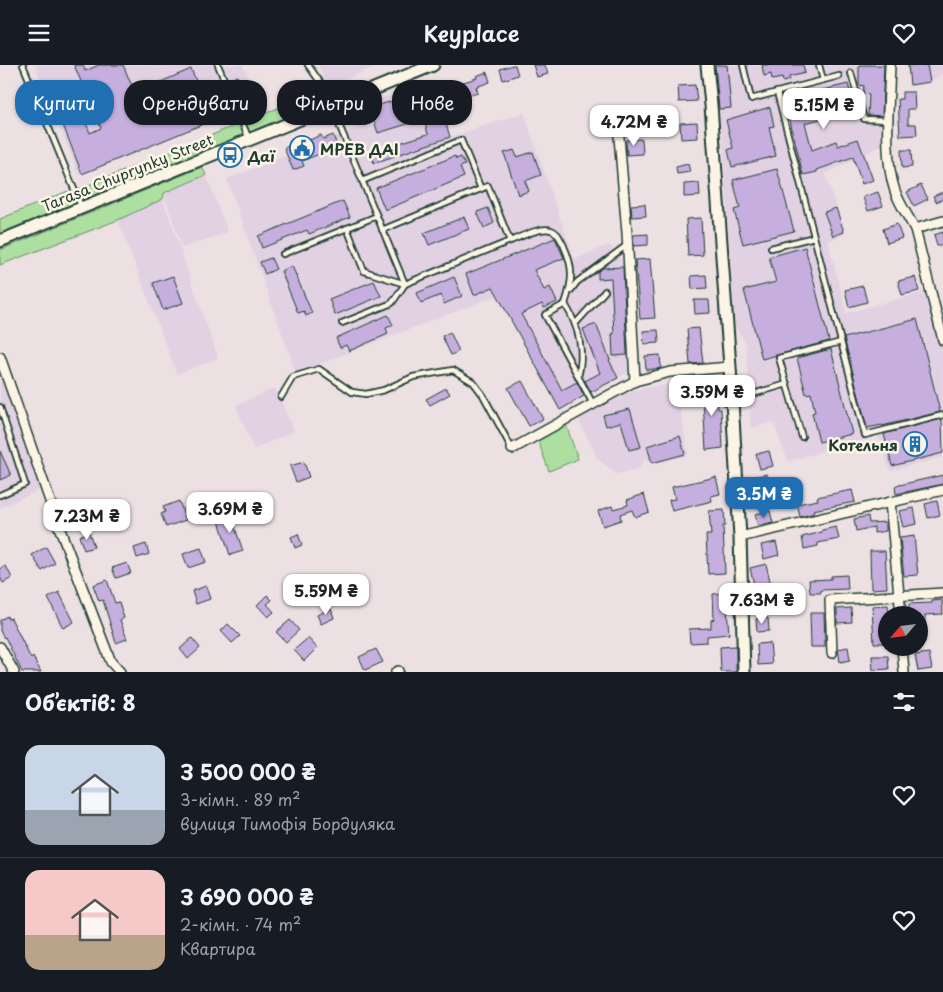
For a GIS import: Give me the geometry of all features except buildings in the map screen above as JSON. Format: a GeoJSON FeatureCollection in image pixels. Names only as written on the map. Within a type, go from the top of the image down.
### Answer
{"type":"FeatureCollection","features":[{"type":"Feature","properties":{"kind":"main road"},"geometry":{"type":"LineString","coordinates":[[707,65],[730,367],[729,401],[740,537],[744,672]]}},
{"type":"Feature","properties":{"kind":"main road","name":"Tarasa Chuprynky Street"},"geometry":{"type":"LineString","coordinates":[[382,85],[428,67]]}},
{"type":"Feature","properties":{"kind":"main road","name":"Tarasa Chuprynky Street"},"geometry":{"type":"LineString","coordinates":[[0,241],[283,125]]}},
{"type":"Feature","properties":{"kind":"street"},"geometry":{"type":"LineString","coordinates":[[890,65],[888,120],[889,151],[894,189],[915,229],[943,340]]}},
{"type":"Feature","properties":{"kind":"street"},"geometry":{"type":"LineString","coordinates":[[620,137],[635,381]]}},
{"type":"Feature","properties":{"kind":"street"},"geometry":{"type":"LineString","coordinates":[[915,229],[943,221]]}},
{"type":"Feature","properties":{"kind":"street"},"geometry":{"type":"LineString","coordinates":[[0,357],[59,527],[111,662],[117,671]]}},
{"type":"Feature","properties":{"kind":"street"},"geometry":{"type":"LineString","coordinates":[[512,449],[635,381],[670,372],[730,367]]}},
{"type":"Feature","properties":{"kind":"street"},"geometry":{"type":"LineString","coordinates":[[740,537],[943,490]]}},
{"type":"Feature","properties":{"kind":"street"},"geometry":{"type":"LineString","coordinates":[[890,502],[901,606]]}},
{"type":"Feature","properties":{"kind":"street"},"geometry":{"type":"LineString","coordinates":[[832,653],[830,600],[943,593]]}},
{"type":"Feature","properties":{"kind":"street"},"geometry":{"type":"LineString","coordinates":[[0,647],[14,672]]}},
{"type":"Feature","properties":{"kind":"street"},"geometry":{"type":"LineString","coordinates":[[903,656],[904,672]]}},
{"type":"Feature","properties":{"kind":"lane"},"geometry":{"type":"LineString","coordinates":[[23,65],[81,207]]}},
{"type":"Feature","properties":{"kind":"lane"},"geometry":{"type":"LineString","coordinates":[[218,65],[249,139]]}},
{"type":"Feature","properties":{"kind":"lane"},"geometry":{"type":"LineString","coordinates":[[308,65],[319,80]]}},
{"type":"Feature","properties":{"kind":"lane"},"geometry":{"type":"LineString","coordinates":[[742,65],[751,99],[839,76]]}},
{"type":"Feature","properties":{"kind":"lane"},"geometry":{"type":"LineString","coordinates":[[819,65],[823,80]]}},
{"type":"Feature","properties":{"kind":"lane"},"geometry":{"type":"LineString","coordinates":[[851,73],[864,119],[888,120]]}},
{"type":"Feature","properties":{"kind":"lane"},"geometry":{"type":"LineString","coordinates":[[777,92],[865,435],[943,415]]}},
{"type":"Feature","properties":{"kind":"lane"},"geometry":{"type":"LineString","coordinates":[[339,125],[405,284]]}},
{"type":"Feature","properties":{"kind":"lane"},"geometry":{"type":"LineString","coordinates":[[362,181],[461,140],[481,189]]}},
{"type":"Feature","properties":{"kind":"lane"},"geometry":{"type":"LineString","coordinates":[[382,229],[488,186],[510,241]]}},
{"type":"Feature","properties":{"kind":"lane"},"geometry":{"type":"LineString","coordinates":[[283,254],[377,216]]}},
{"type":"Feature","properties":{"kind":"lane"},"geometry":{"type":"LineString","coordinates":[[347,228],[364,271],[405,284]]}},
{"type":"Feature","properties":{"kind":"lane"},"geometry":{"type":"LineString","coordinates":[[342,323],[392,303],[405,284],[510,241],[542,229],[551,229],[558,235],[571,265],[572,280],[565,305],[545,315],[593,404]]}},
{"type":"Feature","properties":{"kind":"lane"},"geometry":{"type":"LineString","coordinates":[[771,248],[814,237]]}},
{"type":"Feature","properties":{"kind":"lane"},"geometry":{"type":"LineString","coordinates":[[569,293],[577,282],[628,244]]}},
{"type":"Feature","properties":{"kind":"lane"},"geometry":{"type":"LineString","coordinates":[[575,324],[605,291]]}},
{"type":"Feature","properties":{"kind":"lane"},"geometry":{"type":"LineString","coordinates":[[565,305],[575,324],[582,350],[578,377]]}},
{"type":"Feature","properties":{"kind":"lane"},"geometry":{"type":"LineString","coordinates":[[802,437],[779,358],[841,342]]}},
{"type":"Feature","properties":{"kind":"lane"},"geometry":{"type":"LineString","coordinates":[[281,397],[293,377],[318,369],[352,392],[366,394],[384,390],[413,377],[453,370],[473,382],[483,395],[512,449]]}},
{"type":"Feature","properties":{"kind":"lane"},"geometry":{"type":"LineString","coordinates":[[729,401],[787,384]]}},
{"type":"Feature","properties":{"kind":"lane"},"geometry":{"type":"LineString","coordinates":[[0,407],[25,484],[0,495]]}},
{"type":"Feature","properties":{"kind":"shaded area"},"geometry":{"type":"Polygon","coordinates":[[[35,65],[243,65],[250,80],[124,80],[124,125],[201,125],[79,175],[59,125],[114,125],[114,80],[41,80],[35,65]]]}},
{"type":"Feature","properties":{"kind":"shaded area"},"geometry":{"type":"Polygon","coordinates":[[[318,65],[373,65],[374,67],[342,80],[324,80],[318,65]]]}},
{"type":"Feature","properties":{"kind":"shaded area"},"geometry":{"type":"Polygon","coordinates":[[[715,65],[886,65],[883,145],[825,174],[845,234],[828,241],[846,313],[928,291],[943,351],[943,457],[890,471],[879,436],[788,461],[773,422],[751,428],[746,343],[735,326],[723,144],[715,65]]]}},
{"type":"Feature","properties":{"kind":"shaded area"},"geometry":{"type":"Polygon","coordinates":[[[908,65],[943,65],[943,73],[930,82],[910,85],[908,65]]]}},
{"type":"Feature","properties":{"kind":"shaded area"},"geometry":{"type":"Polygon","coordinates":[[[392,95],[392,125],[446,125],[450,137],[524,113],[574,259],[609,245],[624,263],[630,371],[560,410],[498,295],[296,373],[227,179],[287,155],[293,170],[304,166],[302,161],[328,151],[327,147],[336,143],[334,137],[363,125],[382,125],[382,98],[392,95]]]}},
{"type":"Feature","properties":{"kind":"shaded area"},"geometry":{"type":"Polygon","coordinates":[[[206,175],[228,232],[182,248],[164,194],[206,175]]]}},
{"type":"Feature","properties":{"kind":"shaded area"},"geometry":{"type":"Polygon","coordinates":[[[163,199],[218,358],[177,374],[118,220],[163,199]]]}},
{"type":"Feature","properties":{"kind":"shaded area"},"geometry":{"type":"Polygon","coordinates":[[[0,362],[43,488],[0,508],[0,362]]]}},
{"type":"Feature","properties":{"kind":"shaded area"},"geometry":{"type":"Polygon","coordinates":[[[676,384],[688,455],[653,464],[644,459],[640,468],[616,474],[597,458],[578,418],[632,391],[676,384]]]}},
{"type":"Feature","properties":{"kind":"shaded area"},"geometry":{"type":"Polygon","coordinates":[[[275,388],[294,431],[254,449],[236,406],[275,388]]]}},
{"type":"Feature","properties":{"kind":"green space"},"geometry":{"type":"Polygon","coordinates":[[[277,108],[277,121],[83,201],[79,189],[236,125],[267,125],[267,113],[277,108]]]}},
{"type":"Feature","properties":{"kind":"green space"},"geometry":{"type":"Polygon","coordinates":[[[202,167],[206,175],[164,193],[163,199],[118,220],[0,265],[0,250],[202,167]]]}},
{"type":"Feature","properties":{"kind":"green space"},"geometry":{"type":"Polygon","coordinates":[[[68,191],[75,205],[0,236],[0,219],[68,191]]]}},
{"type":"Feature","properties":{"kind":"green space"},"geometry":{"type":"Polygon","coordinates":[[[565,422],[578,459],[549,471],[537,438],[565,422]]]}},
{"type":"Feature","properties":{"kind":"place","name":"МРЕВ ДАІ"},"geometry":{"type":"Point","coordinates":[302,148]}},
{"type":"Feature","properties":{"kind":"place","name":"Даї"},"geometry":{"type":"Point","coordinates":[230,155]}},
{"type":"Feature","properties":{"kind":"place","name":"Котельня"},"geometry":{"type":"Point","coordinates":[915,444]}}]}
